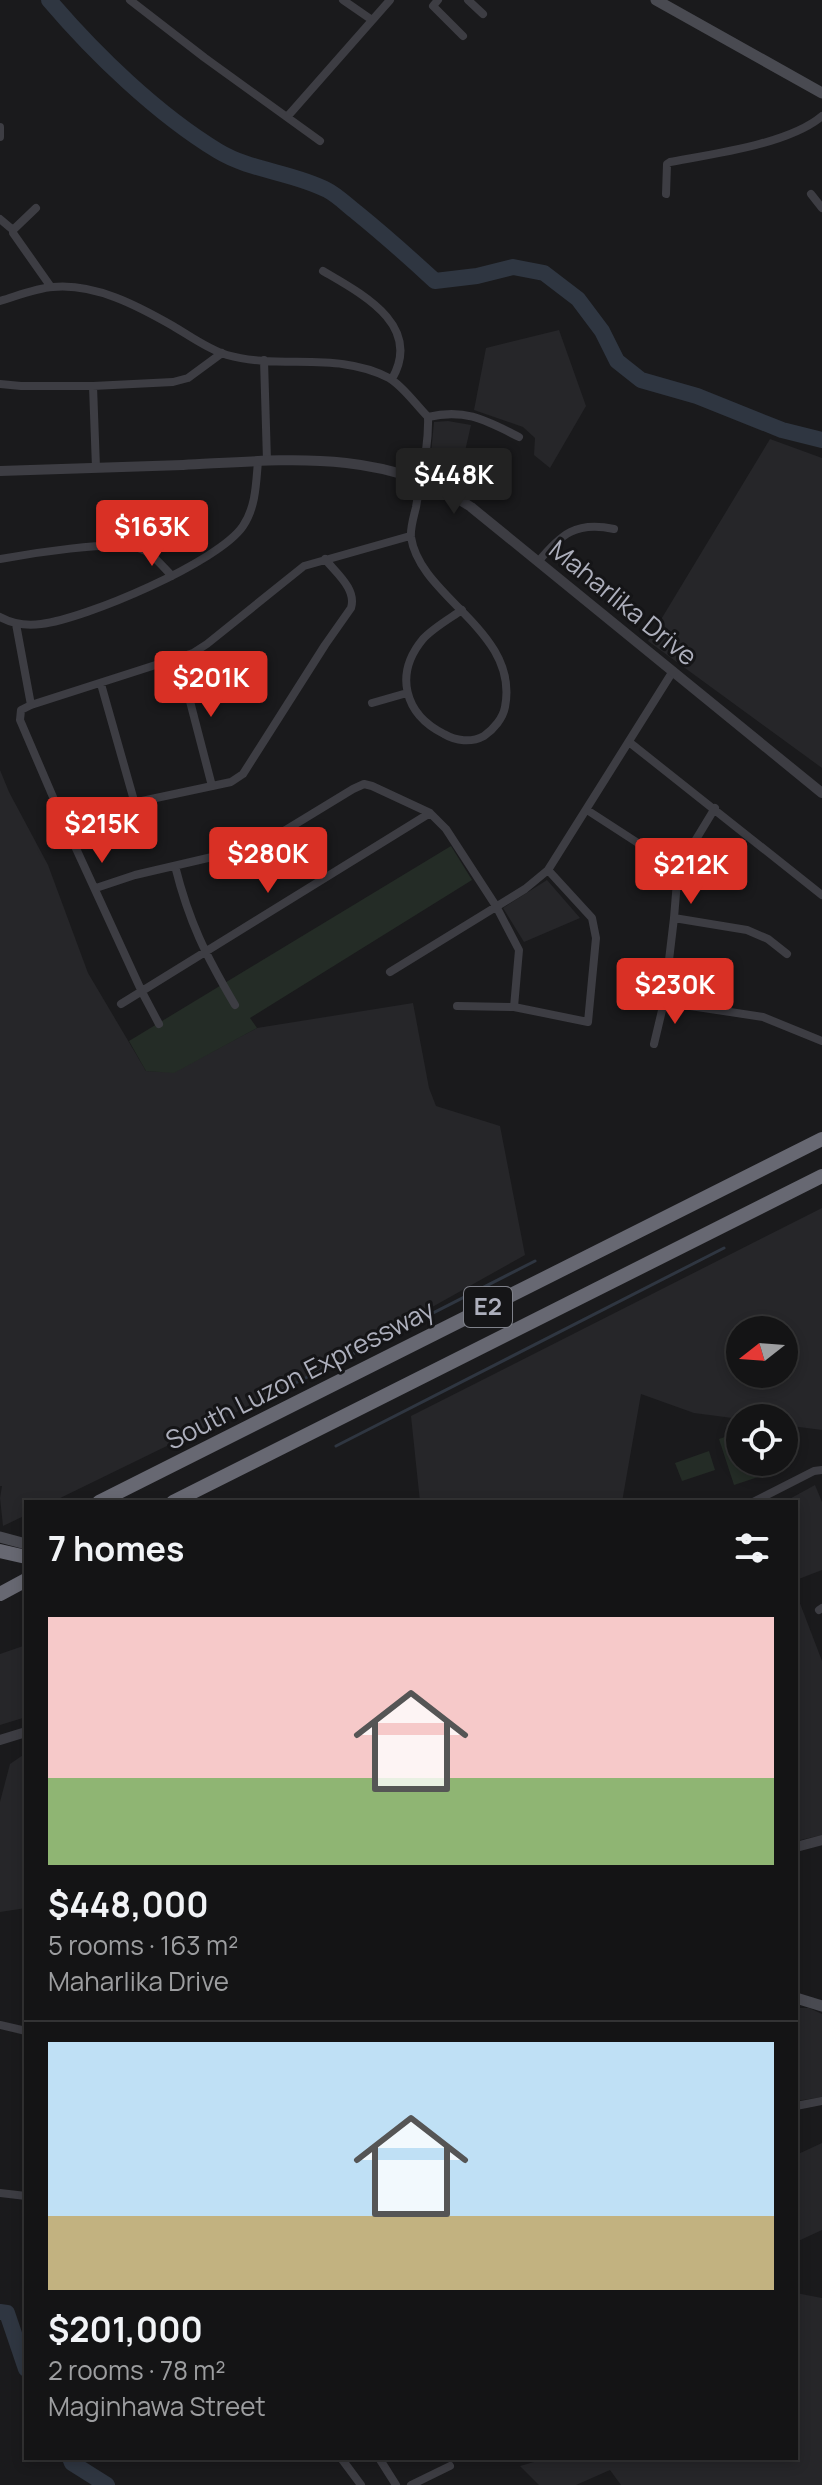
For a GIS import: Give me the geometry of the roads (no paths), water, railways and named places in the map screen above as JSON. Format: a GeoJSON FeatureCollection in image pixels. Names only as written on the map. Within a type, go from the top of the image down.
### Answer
{"type":"FeatureCollection","features":[{"type":"Feature","properties":{"kind":"highway","name":"South Luzon Expressway"},"geometry":{"type":"LineString","coordinates":[[103,1500],[822,1139]]}},
{"type":"Feature","properties":{"kind":"highway","name":"E2"},"geometry":{"type":"LineString","coordinates":[[177,1500],[822,1176]]}},
{"type":"Feature","properties":{"kind":"highway"},"geometry":{"type":"LineString","coordinates":[[0,1551],[24,1542]]}},
{"type":"Feature","properties":{"kind":"highway"},"geometry":{"type":"LineString","coordinates":[[0,1551],[24,1557]]}},
{"type":"Feature","properties":{"kind":"highway"},"geometry":{"type":"LineString","coordinates":[[0,1594],[24,1581]]}},
{"type":"Feature","properties":{"kind":"main road"},"geometry":{"type":"LineString","coordinates":[[656,0],[822,93]]}},
{"type":"Feature","properties":{"kind":"main road"},"geometry":{"type":"LineString","coordinates":[[0,1537],[24,1541]]}},
{"type":"Feature","properties":{"kind":"main road"},"geometry":{"type":"LineString","coordinates":[[798,1999],[822,2006]]}},
{"type":"Feature","properties":{"kind":"street"},"geometry":{"type":"LineString","coordinates":[[130,0],[320,141]]}},
{"type":"Feature","properties":{"kind":"street"},"geometry":{"type":"LineString","coordinates":[[343,0],[372,20]]}},
{"type":"Feature","properties":{"kind":"street"},"geometry":{"type":"LineString","coordinates":[[287,117],[390,0]]}},
{"type":"Feature","properties":{"kind":"street"},"geometry":{"type":"LineString","coordinates":[[438,0],[433,6],[463,36]]}},
{"type":"Feature","properties":{"kind":"street"},"geometry":{"type":"LineString","coordinates":[[468,0],[483,14]]}},
{"type":"Feature","properties":{"kind":"street"},"geometry":{"type":"LineString","coordinates":[[666,194],[666,170],[670,162],[788,135],[822,116]]}},
{"type":"Feature","properties":{"kind":"street"},"geometry":{"type":"LineString","coordinates":[[0,127],[0,137]]}},
{"type":"Feature","properties":{"kind":"street"},"geometry":{"type":"LineString","coordinates":[[811,194],[822,208]]}},
{"type":"Feature","properties":{"kind":"street"},"geometry":{"type":"LineString","coordinates":[[13,230],[36,208]]}},
{"type":"Feature","properties":{"kind":"street"},"geometry":{"type":"LineString","coordinates":[[0,219],[13,230],[14,236],[51,287]]}},
{"type":"Feature","properties":{"kind":"street"},"geometry":{"type":"LineString","coordinates":[[323,271],[365,296],[388,317],[401,349],[399,366],[392,379]]}},
{"type":"Feature","properties":{"kind":"street"},"geometry":{"type":"LineString","coordinates":[[0,301],[51,287],[74,287],[144,310],[222,353],[264,360],[346,363],[392,379],[428,417],[429,441],[410,536],[418,557],[432,579],[462,610],[498,657],[504,675],[507,696],[504,713],[482,737],[465,741],[452,739],[431,728],[412,708],[407,693],[406,672],[412,654],[425,636],[462,610]]}},
{"type":"Feature","properties":{"kind":"street"},"geometry":{"type":"LineString","coordinates":[[0,384],[93,386],[173,382],[195,374],[222,353]]}},
{"type":"Feature","properties":{"kind":"street"},"geometry":{"type":"LineString","coordinates":[[0,617],[16,624],[43,624],[71,617],[172,576],[225,544],[242,528],[251,512],[262,461],[264,360]]}},
{"type":"Feature","properties":{"kind":"street"},"geometry":{"type":"LineString","coordinates":[[93,386],[96,468]]}},
{"type":"Feature","properties":{"kind":"street"},"geometry":{"type":"LineString","coordinates":[[428,417],[452,413],[478,417],[519,437]]}},
{"type":"Feature","properties":{"kind":"street","name":"Maharlika Drive"},"geometry":{"type":"LineString","coordinates":[[0,471],[262,461],[345,462],[372,465],[421,480],[449,492],[471,507],[822,793]]}},
{"type":"Feature","properties":{"kind":"street"},"geometry":{"type":"LineString","coordinates":[[538,562],[555,541],[573,530],[593,524],[614,529]]}},
{"type":"Feature","properties":{"kind":"street"},"geometry":{"type":"LineString","coordinates":[[159,1024],[62,818],[20,720],[21,710],[179,659],[207,644],[297,571],[325,559],[410,536]]}},
{"type":"Feature","properties":{"kind":"street"},"geometry":{"type":"LineString","coordinates":[[0,559],[127,546],[145,551],[172,576]]}},
{"type":"Feature","properties":{"kind":"street"},"geometry":{"type":"LineString","coordinates":[[62,818],[231,782],[250,767],[351,608],[350,591],[325,559]]}},
{"type":"Feature","properties":{"kind":"street"},"geometry":{"type":"LineString","coordinates":[[16,624],[31,705]]}},
{"type":"Feature","properties":{"kind":"street"},"geometry":{"type":"LineString","coordinates":[[179,659],[212,786]]}},
{"type":"Feature","properties":{"kind":"street"},"geometry":{"type":"LineString","coordinates":[[390,972],[525,889],[548,870],[673,671]]}},
{"type":"Feature","properties":{"kind":"street"},"geometry":{"type":"LineString","coordinates":[[101,684],[135,804]]}},
{"type":"Feature","properties":{"kind":"street"},"geometry":{"type":"LineString","coordinates":[[372,703],[407,693]]}},
{"type":"Feature","properties":{"kind":"street"},"geometry":{"type":"LineString","coordinates":[[629,742],[822,895]]}},
{"type":"Feature","properties":{"kind":"street"},"geometry":{"type":"LineString","coordinates":[[96,888],[135,875],[245,851],[266,842],[364,784],[372,786],[430,813],[446,829],[496,906],[519,950],[514,1007]]}},
{"type":"Feature","properties":{"kind":"street"},"geometry":{"type":"LineString","coordinates":[[654,1044],[664,1002],[678,869],[715,808]]}},
{"type":"Feature","properties":{"kind":"street"},"geometry":{"type":"LineString","coordinates":[[587,810],[678,869]]}},
{"type":"Feature","properties":{"kind":"street"},"geometry":{"type":"LineString","coordinates":[[121,1004],[430,813]]}},
{"type":"Feature","properties":{"kind":"street"},"geometry":{"type":"LineString","coordinates":[[175,866],[186,908],[205,953],[235,1005]]}},
{"type":"Feature","properties":{"kind":"street"},"geometry":{"type":"LineString","coordinates":[[457,1006],[514,1007],[588,1022],[596,938],[592,918],[548,870]]}},
{"type":"Feature","properties":{"kind":"street"},"geometry":{"type":"LineString","coordinates":[[674,918],[747,930],[768,939],[787,954]]}},
{"type":"Feature","properties":{"kind":"street"},"geometry":{"type":"LineString","coordinates":[[664,1002],[763,1017],[822,1041]]}},
{"type":"Feature","properties":{"kind":"street"},"geometry":{"type":"LineString","coordinates":[[757,1500],[814,1471],[822,1470]]}},
{"type":"Feature","properties":{"kind":"street"},"geometry":{"type":"LineString","coordinates":[[0,1740],[24,1733]]}},
{"type":"Feature","properties":{"kind":"street"},"geometry":{"type":"LineString","coordinates":[[798,1846],[822,1840]]}},
{"type":"Feature","properties":{"kind":"street"},"geometry":{"type":"LineString","coordinates":[[0,2025],[24,2031]]}},
{"type":"Feature","properties":{"kind":"street"},"geometry":{"type":"LineString","coordinates":[[798,2106],[822,2101]]}},
{"type":"Feature","properties":{"kind":"street"},"geometry":{"type":"LineString","coordinates":[[0,2193],[24,2196]]}},
{"type":"Feature","properties":{"kind":"street"},"geometry":{"type":"LineString","coordinates":[[342,2460],[361,2485]]}},
{"type":"Feature","properties":{"kind":"street"},"geometry":{"type":"LineString","coordinates":[[380,2460],[396,2485]]}},
{"type":"Feature","properties":{"kind":"street"},"geometry":{"type":"LineString","coordinates":[[411,2485],[450,2466]]}},
{"type":"Feature","properties":{"kind":"waterway"},"geometry":{"type":"LineString","coordinates":[[49,0],[128,82],[195,136],[231,158],[331,192],[435,281],[477,276],[513,267],[544,273],[578,299],[602,331],[617,361],[641,380],[697,396],[782,430],[822,440]]}},
{"type":"Feature","properties":{"kind":"waterway"},"geometry":{"type":"LineString","coordinates":[[336,1446],[724,1248]]}},
{"type":"Feature","properties":{"kind":"waterway"},"geometry":{"type":"LineString","coordinates":[[278,1392],[535,1261]]}},
{"type":"Feature","properties":{"kind":"waterway"},"geometry":{"type":"LineString","coordinates":[[0,2312],[7,2313],[24,2363]]}},
{"type":"Feature","properties":{"kind":"waterway"},"geometry":{"type":"LineString","coordinates":[[71,2460],[107,2485]]}}]}
